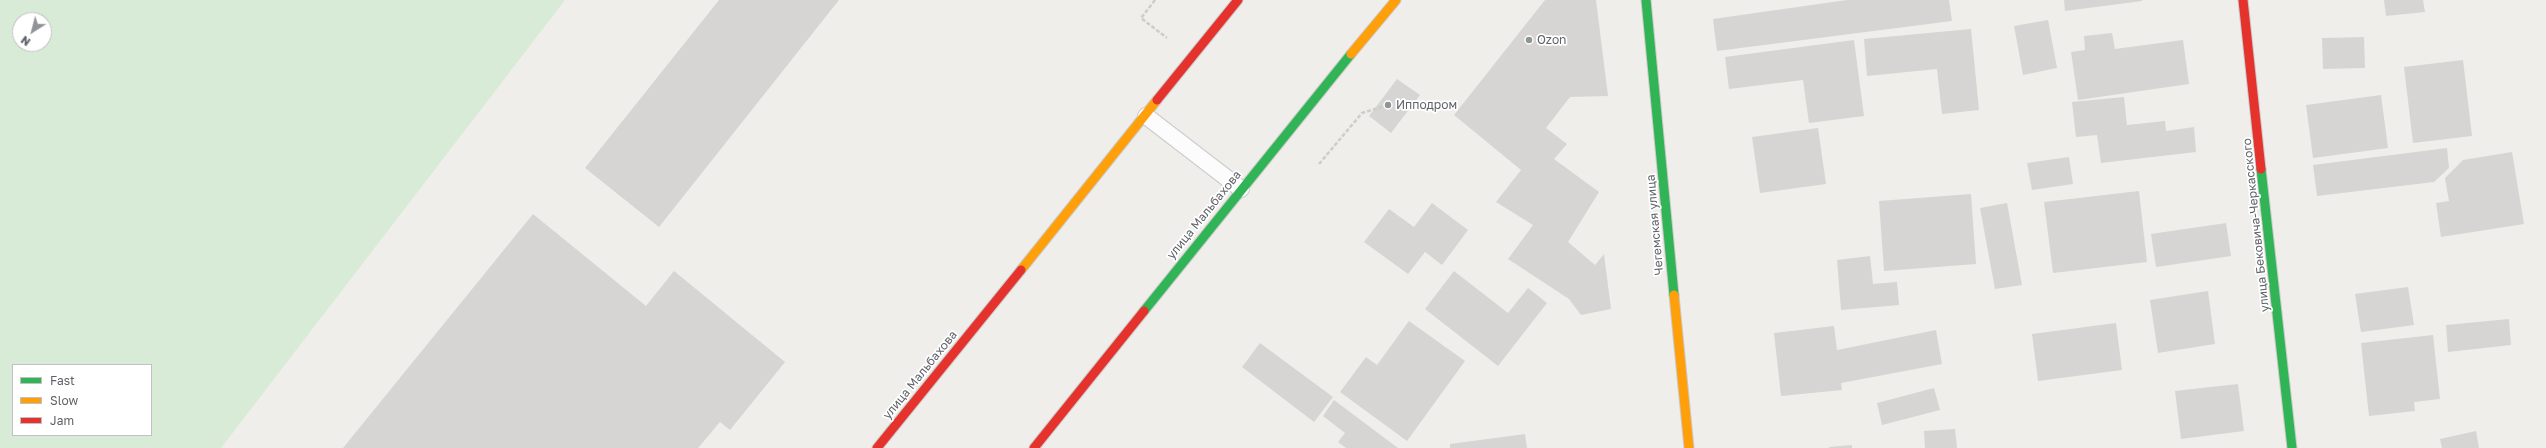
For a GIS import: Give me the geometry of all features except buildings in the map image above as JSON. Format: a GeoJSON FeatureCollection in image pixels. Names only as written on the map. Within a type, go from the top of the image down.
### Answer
{"type":"FeatureCollection","features":[{"type":"Feature","properties":{"kind":"main road","name":"улица Мальбахова"},"geometry":{"type":"LineString","coordinates":[[877,448],[1238,0]]}},
{"type":"Feature","properties":{"kind":"main road","name":"улица Мальбахова"},"geometry":{"type":"LineString","coordinates":[[1034,448],[1241,189],[1396,0]]}},
{"type":"Feature","properties":{"kind":"main road","name":"Чегемская улица"},"geometry":{"type":"LineString","coordinates":[[1646,0],[1689,448]]}},
{"type":"Feature","properties":{"kind":"main road","name":"улица Бековича-Черкасского"},"geometry":{"type":"LineString","coordinates":[[2243,0],[2292,448]]}},
{"type":"Feature","properties":{"kind":"lane"},"geometry":{"type":"LineString","coordinates":[[1146,116],[1241,189]]}},
{"type":"Feature","properties":{"kind":"path"},"geometry":{"type":"LineString","coordinates":[[1155,0],[1140,18],[1170,40]]}},
{"type":"Feature","properties":{"kind":"path"},"geometry":{"type":"LineString","coordinates":[[1319,164],[1362,113],[1388,105]]}},
{"type":"Feature","properties":{"kind":"green space"},"geometry":{"type":"Polygon","coordinates":[[[0,0],[565,0],[221,448],[0,448],[0,0]]]}},
{"type":"Feature","properties":{"kind":"traffic: fast"},"geometry":{"type":"LineString","coordinates":[[1646,0],[1674,295]]}},
{"type":"Feature","properties":{"kind":"traffic: fast"},"geometry":{"type":"LineString","coordinates":[[1144,311],[1351,54]]}},
{"type":"Feature","properties":{"kind":"traffic: fast"},"geometry":{"type":"LineString","coordinates":[[2261,169],[2292,448]]}},
{"type":"Feature","properties":{"kind":"traffic: slow"},"geometry":{"type":"LineString","coordinates":[[1351,54],[1396,0]]}},
{"type":"Feature","properties":{"kind":"traffic: slow"},"geometry":{"type":"LineString","coordinates":[[1021,270],[1157,100]]}},
{"type":"Feature","properties":{"kind":"traffic: slow"},"geometry":{"type":"LineString","coordinates":[[1674,295],[1689,448]]}},
{"type":"Feature","properties":{"kind":"traffic: jam"},"geometry":{"type":"LineString","coordinates":[[1157,100],[1238,0]]}},
{"type":"Feature","properties":{"kind":"traffic: jam"},"geometry":{"type":"LineString","coordinates":[[2243,0],[2261,169]]}},
{"type":"Feature","properties":{"kind":"traffic: jam"},"geometry":{"type":"LineString","coordinates":[[877,448],[1021,270]]}},
{"type":"Feature","properties":{"kind":"traffic: jam"},"geometry":{"type":"LineString","coordinates":[[1034,448],[1144,311]]}},
{"type":"Feature","properties":{"kind":"place","name":"Ozon"},"geometry":{"type":"Point","coordinates":[1529,40]}},
{"type":"Feature","properties":{"kind":"place","name":"Ипподром"},"geometry":{"type":"Point","coordinates":[1388,105]}}]}
